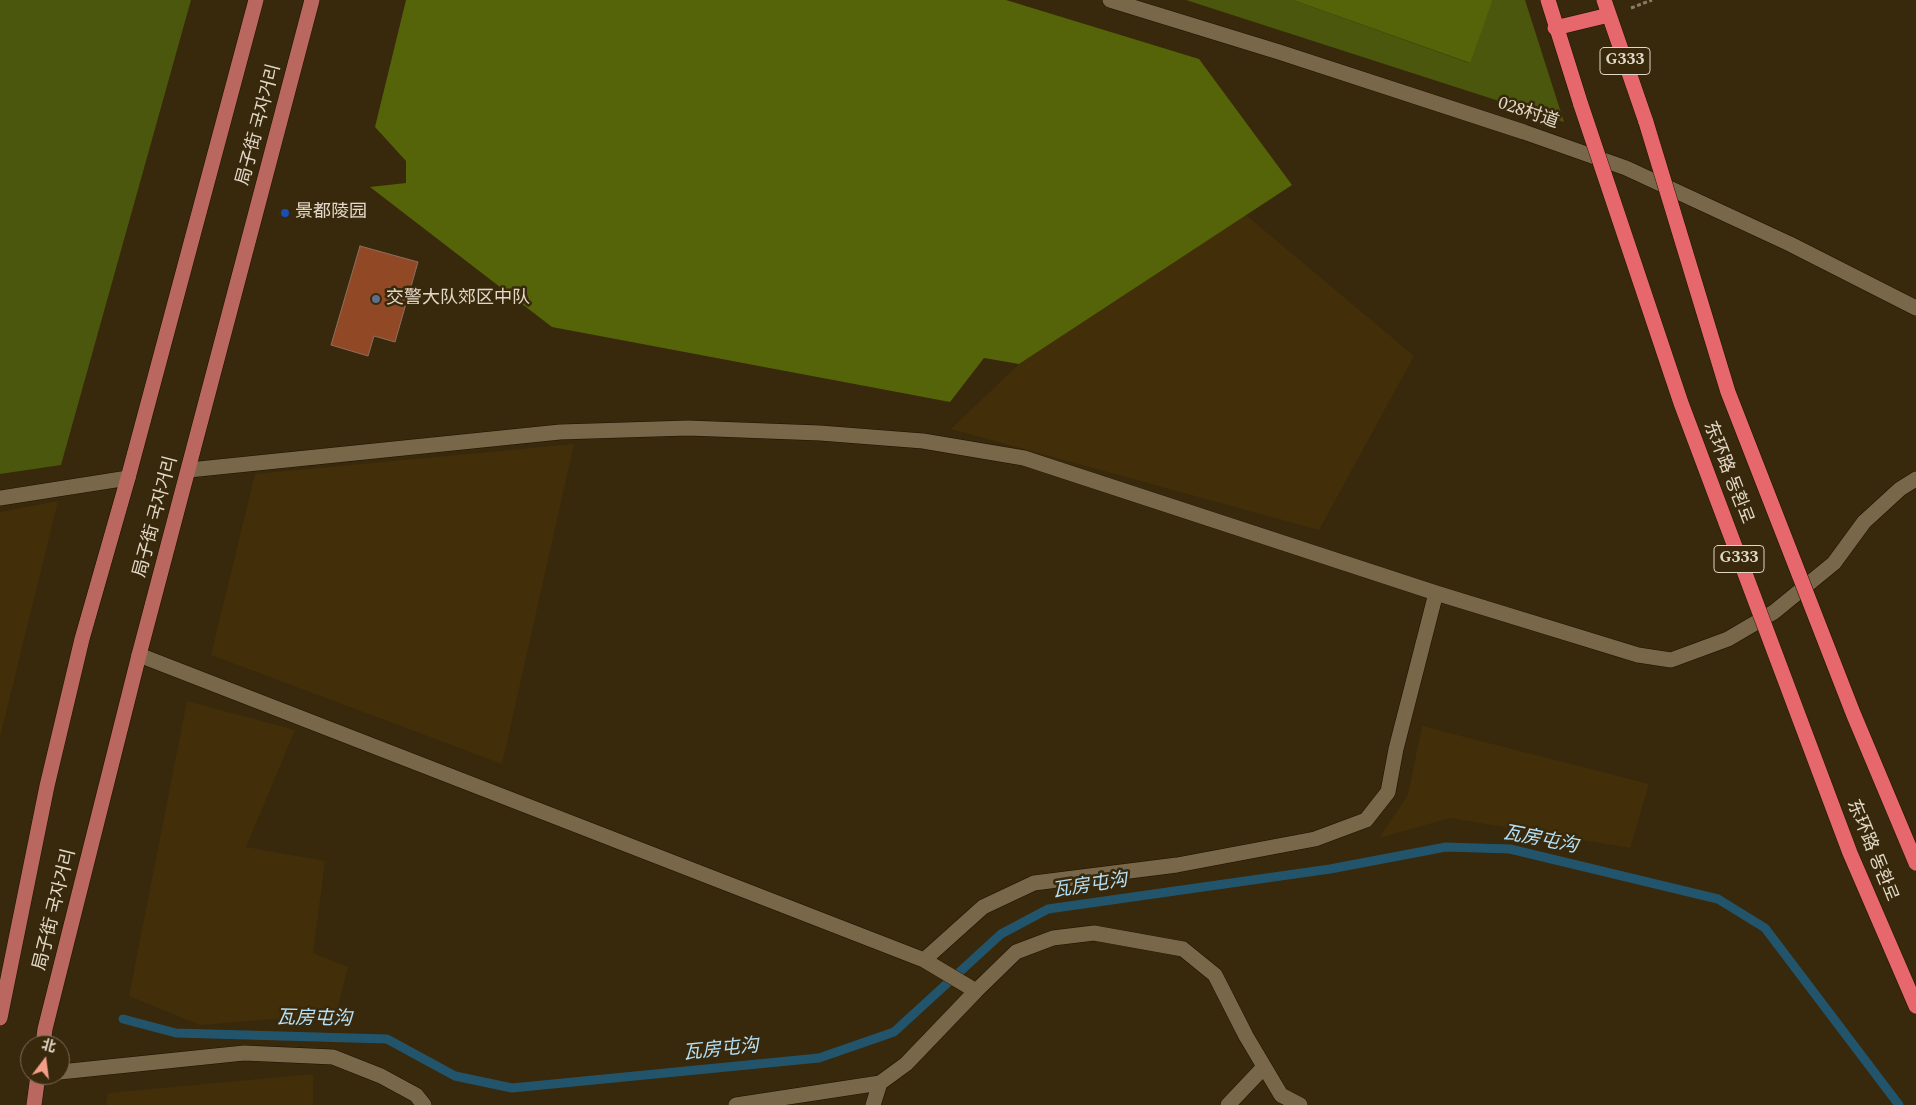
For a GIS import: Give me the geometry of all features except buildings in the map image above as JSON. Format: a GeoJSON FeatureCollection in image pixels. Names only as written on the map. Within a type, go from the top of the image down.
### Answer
{"type":"FeatureCollection","features":[{"type":"Feature","properties":{"kind":"highway","name":"东环路 동환로"},"geometry":{"type":"LineString","coordinates":[[1548,0],[1555,28],[1684,412],[1850,852],[1916,1006]]}},
{"type":"Feature","properties":{"kind":"highway","name":"东环路 동환로"},"geometry":{"type":"LineString","coordinates":[[1604,0],[1646,122],[1728,392],[1853,713],[1916,863]]}},
{"type":"Feature","properties":{"kind":"highway"},"geometry":{"type":"LineString","coordinates":[[1555,28],[1608,15]]}},
{"type":"Feature","properties":{"kind":"main road","name":"局子街 국자거리"},"geometry":{"type":"LineString","coordinates":[[0,1018],[47,786],[82,639],[128,478],[256,0]]}},
{"type":"Feature","properties":{"kind":"main road","name":"局子街 국자거리"},"geometry":{"type":"LineString","coordinates":[[45,1035],[139,655],[312,0]]}},
{"type":"Feature","properties":{"kind":"main road"},"geometry":{"type":"LineString","coordinates":[[34,1105],[37,1085]]}},
{"type":"Feature","properties":{"kind":"street","name":"028村道"},"geometry":{"type":"LineString","coordinates":[[1110,0],[1279,52],[1524,132],[1626,168],[1790,244],[1916,308]]}},
{"type":"Feature","properties":{"kind":"street"},"geometry":{"type":"LineString","coordinates":[[189,470],[560,432],[688,428],[820,433],[922,441],[1024,458],[1436,593],[1638,655],[1671,660],[1728,639],[1774,612],[1834,563],[1864,522],[1900,489],[1916,478]]}},
{"type":"Feature","properties":{"kind":"street"},"geometry":{"type":"LineString","coordinates":[[0,498],[128,478]]}},
{"type":"Feature","properties":{"kind":"street"},"geometry":{"type":"LineString","coordinates":[[930,964],[983,907],[1034,883],[1186,864],[1316,839],[1366,820],[1388,792],[1396,749],[1436,593]]}},
{"type":"Feature","properties":{"kind":"street"},"geometry":{"type":"LineString","coordinates":[[139,655],[930,964],[970,987]]}},
{"type":"Feature","properties":{"kind":"street"},"geometry":{"type":"LineString","coordinates":[[736,1105],[880,1083],[906,1064],[970,987],[1016,952],[1053,938],[1094,933],[1183,948],[1215,975],[1246,1036],[1281,1095],[1300,1105]]}},
{"type":"Feature","properties":{"kind":"street"},"geometry":{"type":"LineString","coordinates":[[70,1071],[244,1052],[333,1057],[381,1076],[416,1095],[424,1105]]}},
{"type":"Feature","properties":{"kind":"street"},"geometry":{"type":"LineString","coordinates":[[1228,1105],[1264,1068]]}},
{"type":"Feature","properties":{"kind":"street"},"geometry":{"type":"LineString","coordinates":[[873,1105],[880,1083]]}},
{"type":"Feature","properties":{"kind":"shaded area"},"geometry":{"type":"Polygon","coordinates":[[[1246,215],[1414,356],[1319,530],[951,429],[1019,364],[1246,215]]]}},
{"type":"Feature","properties":{"kind":"shaded area"},"geometry":{"type":"Polygon","coordinates":[[[574,444],[502,764],[211,655],[255,474],[574,444]]]}},
{"type":"Feature","properties":{"kind":"shaded area"},"geometry":{"type":"Polygon","coordinates":[[[58,501],[0,737],[0,512],[58,501]]]}},
{"type":"Feature","properties":{"kind":"shaded area"},"geometry":{"type":"Polygon","coordinates":[[[187,701],[295,730],[246,847],[325,861],[313,953],[348,967],[336,1014],[200,1025],[129,996],[187,701]]]}},
{"type":"Feature","properties":{"kind":"shaded area"},"geometry":{"type":"Polygon","coordinates":[[[1422,726],[1649,784],[1630,848],[1450,818],[1379,838],[1408,795],[1422,726]]]}},
{"type":"Feature","properties":{"kind":"shaded area"},"geometry":{"type":"Polygon","coordinates":[[[313,1074],[313,1105],[106,1105],[108,1093],[313,1074]]]}},
{"type":"Feature","properties":{"kind":"green space"},"geometry":{"type":"Polygon","coordinates":[[[0,0],[191,0],[61,465],[0,474],[0,0]]]}},
{"type":"Feature","properties":{"kind":"green space"},"geometry":{"type":"Polygon","coordinates":[[[406,0],[1006,0],[1199,59],[1292,185],[1019,364],[984,358],[950,402],[552,327],[370,187],[406,183],[406,161],[375,127],[406,0]]]}},
{"type":"Feature","properties":{"kind":"green space"},"geometry":{"type":"Polygon","coordinates":[[[1186,0],[1293,0],[1469,63],[1493,0],[1525,0],[1564,122],[1186,0]]]}},
{"type":"Feature","properties":{"kind":"green space"},"geometry":{"type":"Polygon","coordinates":[[[1293,0],[1493,0],[1470,63],[1293,0]]]}},
{"type":"Feature","properties":{"kind":"waterway","name":"瓦房屯沟"},"geometry":{"type":"LineString","coordinates":[[123,1019],[176,1033],[387,1039],[455,1076],[512,1088],[819,1058],[894,1032],[1001,934],[1048,909],[1330,869],[1446,847],[1510,849],[1718,899],[1765,928],[1899,1105]]}},
{"type":"Feature","properties":{"kind":"place","name":"景都陵园"},"geometry":{"type":"Point","coordinates":[285,213]}},
{"type":"Feature","properties":{"kind":"place","name":"交警大队郊区中队"},"geometry":{"type":"Point","coordinates":[376,299]}}]}
